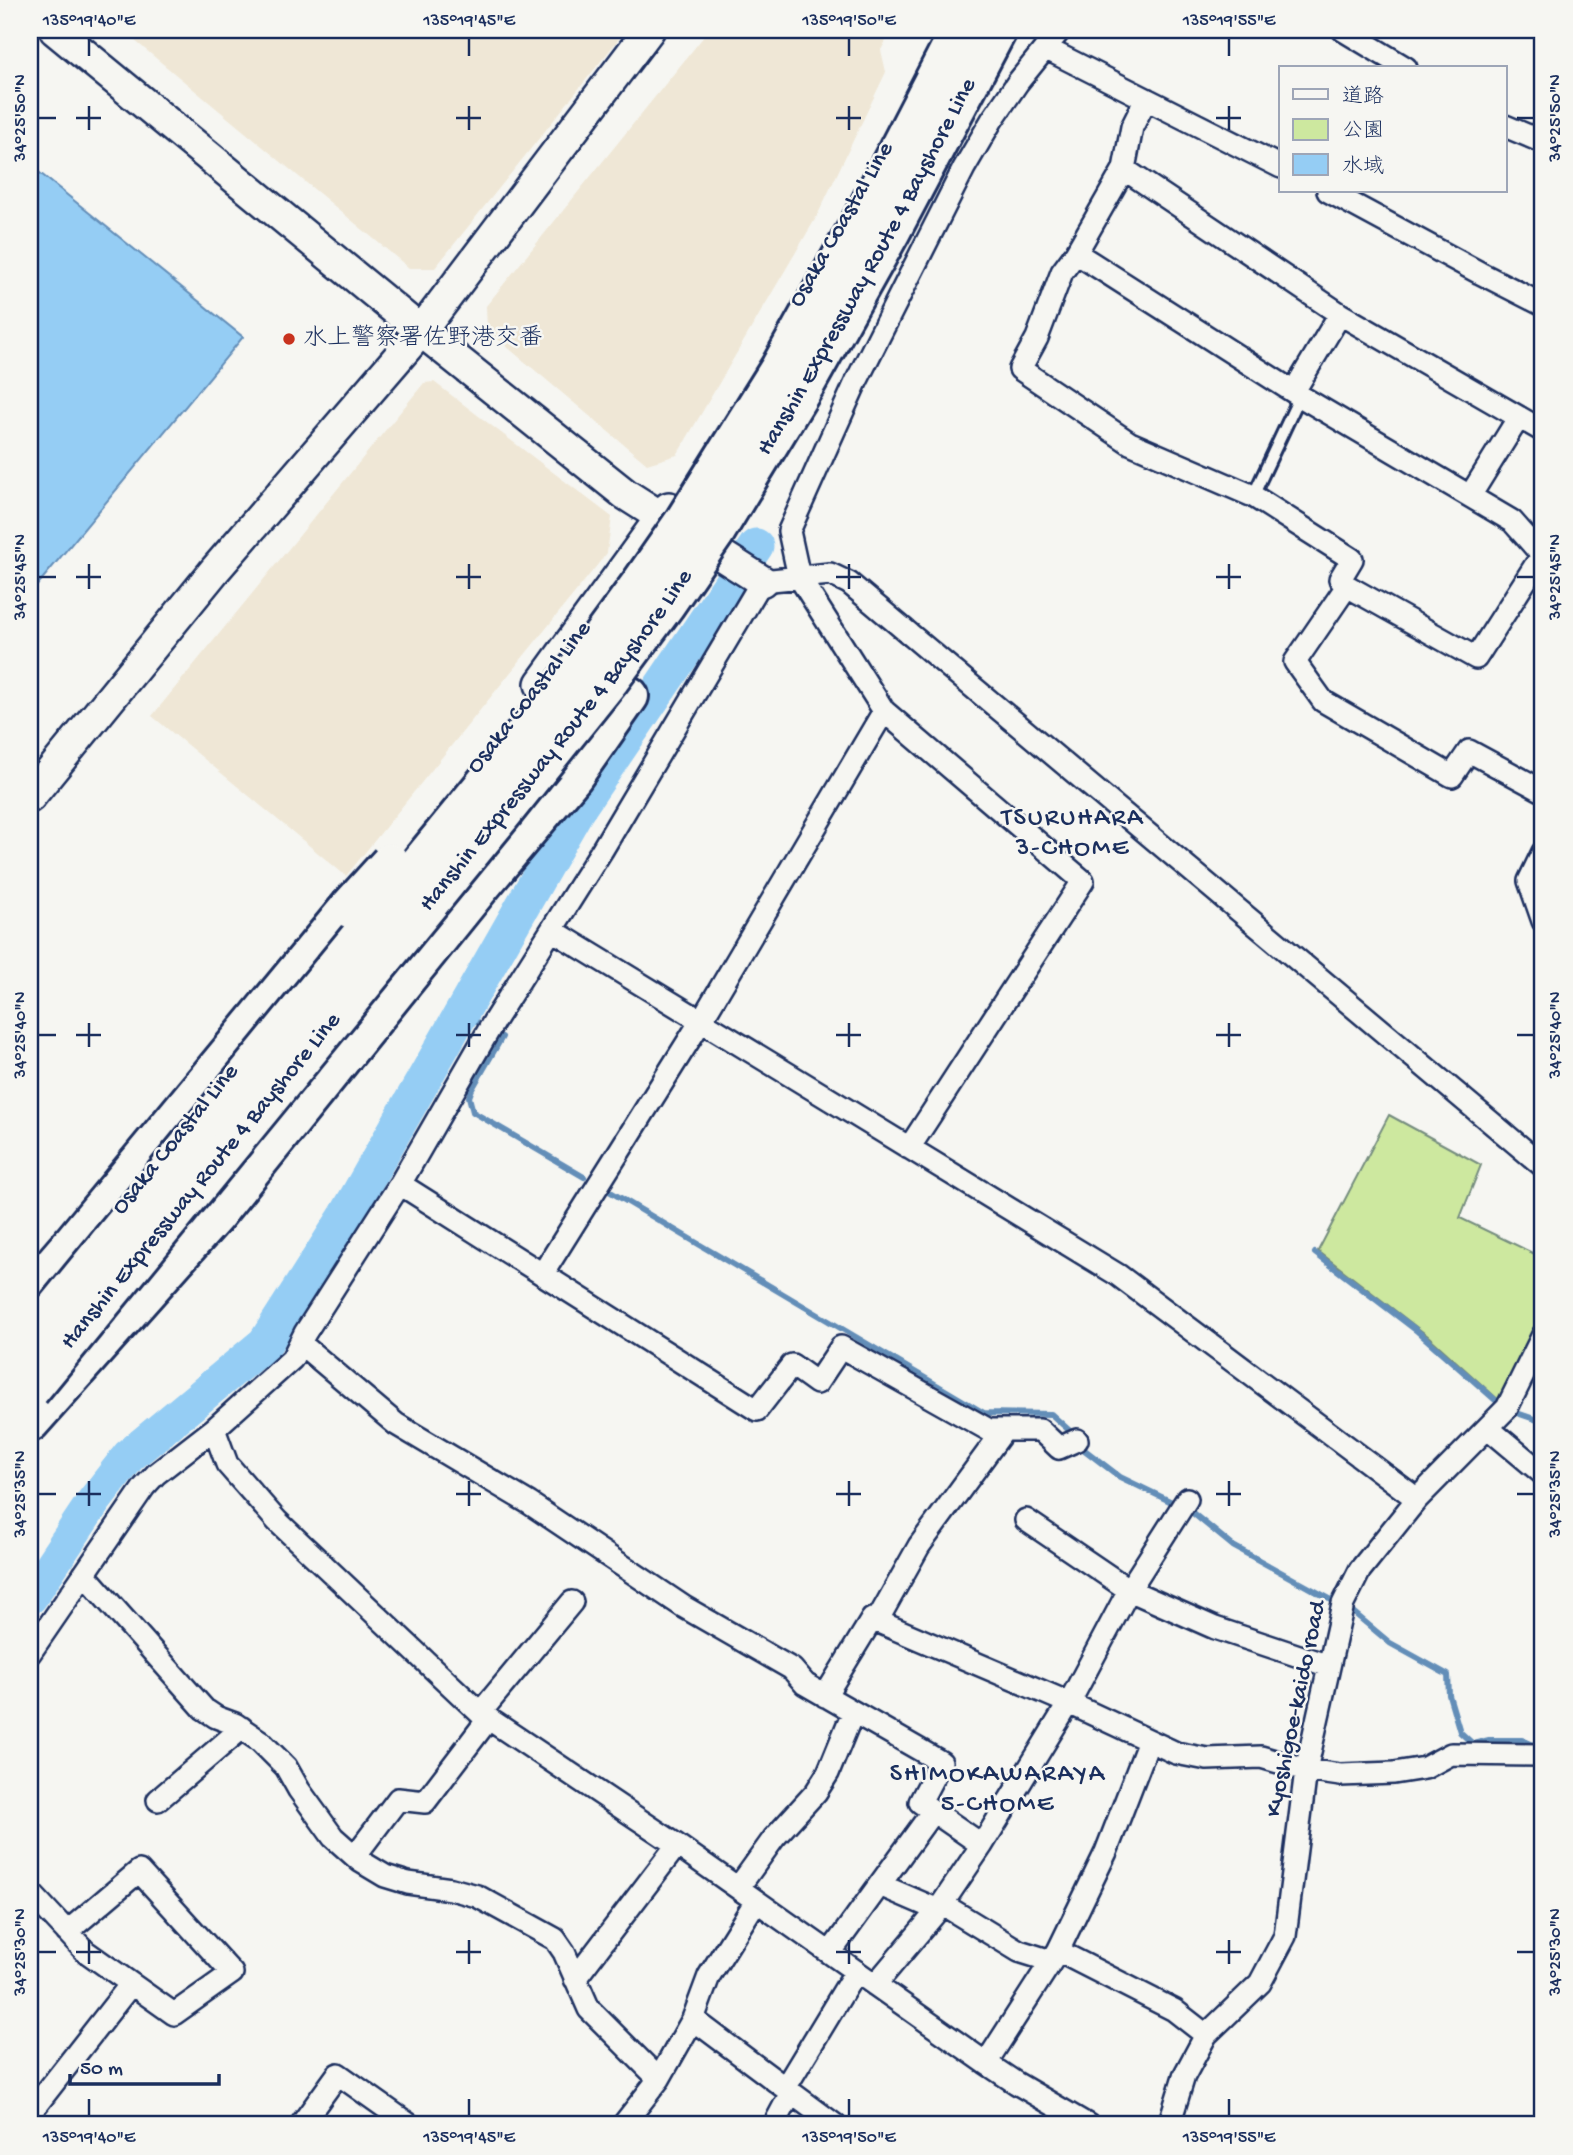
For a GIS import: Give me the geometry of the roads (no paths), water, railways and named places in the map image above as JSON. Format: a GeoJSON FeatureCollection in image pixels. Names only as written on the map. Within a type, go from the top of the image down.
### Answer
{"type":"FeatureCollection","features":[{"type":"Feature","properties":{"kind":"highway","name":"Hanshin Expressway Route 4 Bayshore Line"},"geometry":{"type":"LineString","coordinates":[[30,1340],[587,657],[685,520],[780,368],[862,220],[961,30]]}},
{"type":"Feature","properties":{"kind":"highway","name":"Hanshin Expressway Route 4 Bayshore Line"},"geometry":{"type":"LineString","coordinates":[[30,1390],[611,678],[693,564],[762,458],[806,383],[891,232],[997,30]]}},
{"type":"Feature","properties":{"kind":"highway"},"geometry":{"type":"LineString","coordinates":[[30,1422],[215,1215],[479,888],[574,775],[703,586],[766,481],[891,232]]}},
{"type":"Feature","properties":{"kind":"highway"},"geometry":{"type":"LineString","coordinates":[[30,1292],[349,908],[514,726],[657,543],[780,368]]}},
{"type":"Feature","properties":{"kind":"main road","name":"Osaka Coastal Line"},"geometry":{"type":"LineString","coordinates":[[30,1317],[357,919],[556,666],[663,519],[765,357],[852,204],[961,30]]}},
{"type":"Feature","properties":{"kind":"main road","name":"Osaka Coastal Line"},"geometry":{"type":"LineString","coordinates":[[30,1422],[592,725],[656,638],[822,384],[961,108],[1005,30]]}},
{"type":"Feature","properties":{"kind":"street"},"geometry":{"type":"LineString","coordinates":[[30,797],[215,570],[421,331],[649,30]]}},
{"type":"Feature","properties":{"kind":"street"},"geometry":{"type":"LineString","coordinates":[[909,1148],[1083,881],[884,710],[799,577],[789,531],[856,382],[958,180],[992,120],[1060,30]]}},
{"type":"Feature","properties":{"kind":"street"},"geometry":{"type":"LineString","coordinates":[[1343,30],[1403,66]]}},
{"type":"Feature","properties":{"kind":"street"},"geometry":{"type":"LineString","coordinates":[[62,32],[421,331],[625,494],[762,581],[830,574],[849,583],[1543,1166]]}},
{"type":"Feature","properties":{"kind":"street"},"geometry":{"type":"LineString","coordinates":[[1045,48],[1279,166]]}},
{"type":"Feature","properties":{"kind":"street"},"geometry":{"type":"LineString","coordinates":[[1076,253],[1297,393],[1512,521],[1543,556],[1476,658],[1347,586],[1339,579],[1352,559],[1253,496],[1130,443],[1020,369],[1037,338],[1062,272],[1125,169],[1132,127],[1146,99]]}},
{"type":"Feature","properties":{"kind":"street"},"geometry":{"type":"LineString","coordinates":[[1506,126],[1543,142]]}},
{"type":"Feature","properties":{"kind":"street"},"geometry":{"type":"LineString","coordinates":[[1125,169],[1340,314],[1543,431]]}},
{"type":"Feature","properties":{"kind":"street"},"geometry":{"type":"LineString","coordinates":[[1330,192],[1543,305]]}},
{"type":"Feature","properties":{"kind":"street"},"geometry":{"type":"LineString","coordinates":[[1297,393],[1340,314]]}},
{"type":"Feature","properties":{"kind":"street"},"geometry":{"type":"LineString","coordinates":[[1470,496],[1519,417]]}},
{"type":"Feature","properties":{"kind":"street"},"geometry":{"type":"LineString","coordinates":[[30,1653],[144,1487],[292,1359],[400,1184],[494,1021],[602,850],[762,581]]}},
{"type":"Feature","properties":{"kind":"street"},"geometry":{"type":"LineString","coordinates":[[1347,586],[1295,662],[1323,701],[1452,776],[1469,751],[1543,791]]}},
{"type":"Feature","properties":{"kind":"street"},"geometry":{"type":"LineString","coordinates":[[543,1273],[701,1021],[884,710]]}},
{"type":"Feature","properties":{"kind":"street"},"geometry":{"type":"LineString","coordinates":[[1543,852],[1529,881],[1543,920]]}},
{"type":"Feature","properties":{"kind":"street"},"geometry":{"type":"LineString","coordinates":[[552,930],[1118,1275],[1417,1499]]}},
{"type":"Feature","properties":{"kind":"street"},"geometry":{"type":"LineString","coordinates":[[400,1184],[757,1410],[792,1365],[817,1383],[841,1347],[989,1430],[1041,1430],[1059,1448],[1077,1440]]}},
{"type":"Feature","properties":{"kind":"street","name":"Kyoshigoe-kaido road"},"geometry":{"type":"LineString","coordinates":[[1169,2125],[1184,2076],[1206,2035],[1260,1983],[1284,1936],[1306,1770],[1343,1604],[1360,1570],[1417,1499],[1507,1409],[1543,1335]]}},
{"type":"Feature","properties":{"kind":"street"},"geometry":{"type":"LineString","coordinates":[[300,1343],[396,1424],[529,1503],[684,1607],[792,1669],[805,1684],[941,1762],[920,1802],[982,1845]]}},
{"type":"Feature","properties":{"kind":"street"},"geometry":{"type":"LineString","coordinates":[[1488,1428],[1543,1474]]}},
{"type":"Feature","properties":{"kind":"street"},"geometry":{"type":"LineString","coordinates":[[214,1429],[228,1464],[277,1521],[485,1716],[677,1845],[986,2063],[1077,2122]]}},
{"type":"Feature","properties":{"kind":"street"},"geometry":{"type":"LineString","coordinates":[[877,1621],[919,1545],[1004,1430]]}},
{"type":"Feature","properties":{"kind":"street"},"geometry":{"type":"LineString","coordinates":[[875,1985],[940,1907],[982,1845],[1069,1703],[1129,1590],[1186,1499]]}},
{"type":"Feature","properties":{"kind":"street"},"geometry":{"type":"LineString","coordinates":[[1026,1520],[1129,1590],[1215,1628],[1329,1666]]}},
{"type":"Feature","properties":{"kind":"street"},"geometry":{"type":"LineString","coordinates":[[83,1574],[204,1709],[242,1728],[260,1741],[286,1767],[333,1837],[355,1856],[385,1876],[477,1896],[555,1939],[564,1952],[589,2009],[659,2079]]}},
{"type":"Feature","properties":{"kind":"street"},"geometry":{"type":"LineString","coordinates":[[355,1856],[398,1799],[425,1802],[485,1716],[572,1602]]}},
{"type":"Feature","properties":{"kind":"street"},"geometry":{"type":"LineString","coordinates":[[825,1696],[872,1619],[1069,1703],[1176,1753],[1207,1759],[1261,1757],[1306,1770],[1339,1775],[1394,1773],[1425,1768],[1451,1755],[1543,1755]]}},
{"type":"Feature","properties":{"kind":"street"},"geometry":{"type":"LineString","coordinates":[[738,1888],[774,1838],[816,1792],[828,1773],[853,1712]]}},
{"type":"Feature","properties":{"kind":"street"},"geometry":{"type":"LineString","coordinates":[[159,1800],[242,1728]]}},
{"type":"Feature","properties":{"kind":"street"},"geometry":{"type":"LineString","coordinates":[[986,2063],[1055,1956],[1106,1852],[1149,1741]]}},
{"type":"Feature","properties":{"kind":"street"},"geometry":{"type":"LineString","coordinates":[[830,1953],[933,1811]]}},
{"type":"Feature","properties":{"kind":"street"},"geometry":{"type":"LineString","coordinates":[[575,1979],[677,1845]]}},
{"type":"Feature","properties":{"kind":"street"},"geometry":{"type":"LineString","coordinates":[[30,1892],[67,1932],[85,1951],[174,2014],[232,1973],[139,1871],[67,1932]]}},
{"type":"Feature","properties":{"kind":"street"},"geometry":{"type":"LineString","coordinates":[[880,1885],[940,1907],[1019,1951],[1055,1956],[1174,2010],[1206,2035]]}},
{"type":"Feature","properties":{"kind":"street"},"geometry":{"type":"LineString","coordinates":[[623,2125],[659,2079],[693,2019],[709,1976],[756,1901]]}},
{"type":"Feature","properties":{"kind":"street"},"geometry":{"type":"LineString","coordinates":[[774,2125],[788,2091],[856,1971]]}},
{"type":"Feature","properties":{"kind":"street"},"geometry":{"type":"LineString","coordinates":[[30,2113],[131,1984]]}},
{"type":"Feature","properties":{"kind":"street"},"geometry":{"type":"LineString","coordinates":[[693,2019],[835,2125]]}},
{"type":"Feature","properties":{"kind":"street"},"geometry":{"type":"LineString","coordinates":[[301,2125],[338,2074],[410,2125]]}},
{"type":"Feature","properties":{"kind":"lane"},"geometry":{"type":"LineString","coordinates":[[1253,496],[1297,393]]}},
{"type":"Feature","properties":{"kind":"water"},"geometry":{"type":"Polygon","coordinates":[[[30,165],[243,337],[30,594],[30,165]]]}},
{"type":"Feature","properties":{"kind":"waterway"},"geometry":{"type":"LineString","coordinates":[[30,1597],[94,1501],[129,1456],[265,1343],[346,1216],[576,812],[756,546]]}},
{"type":"Feature","properties":{"kind":"waterway"},"geometry":{"type":"LineString","coordinates":[[462,1013],[482,1025]]}},
{"type":"Feature","properties":{"kind":"waterway"},"geometry":{"type":"LineString","coordinates":[[502,1037],[472,1089],[469,1097],[473,1112],[584,1177]]}},
{"type":"Feature","properties":{"kind":"waterway"},"geometry":{"type":"LineString","coordinates":[[609,1191],[984,1413],[1051,1414],[1071,1432]]}},
{"type":"Feature","properties":{"kind":"waterway"},"geometry":{"type":"LineString","coordinates":[[1315,1253],[1416,1330],[1501,1405]]}},
{"type":"Feature","properties":{"kind":"waterway"},"geometry":{"type":"LineString","coordinates":[[1514,1412],[1543,1422]]}},
{"type":"Feature","properties":{"kind":"waterway"},"geometry":{"type":"LineString","coordinates":[[1082,1448],[1120,1477],[1178,1505]]}},
{"type":"Feature","properties":{"kind":"waterway"},"geometry":{"type":"LineString","coordinates":[[1189,1510],[1233,1546],[1337,1603]]}},
{"type":"Feature","properties":{"kind":"waterway"},"geometry":{"type":"LineString","coordinates":[[1353,1612],[1390,1643],[1448,1675],[1449,1695],[1460,1732],[1473,1744],[1489,1740],[1522,1740],[1538,1747]]}},
{"type":"Feature","properties":{"kind":"place","name":"水上警察署佐野港交番"},"geometry":{"type":"Point","coordinates":[289,339]}},
{"type":"Feature","properties":{"kind":"district","name":"TSURUHARA 3-CHOME"},"geometry":{"type":"Point","coordinates":[1073,834]}},
{"type":"Feature","properties":{"kind":"district","name":"SHIMOKAWARAYA 5-CHOME"},"geometry":{"type":"Point","coordinates":[998,1790]}}]}
